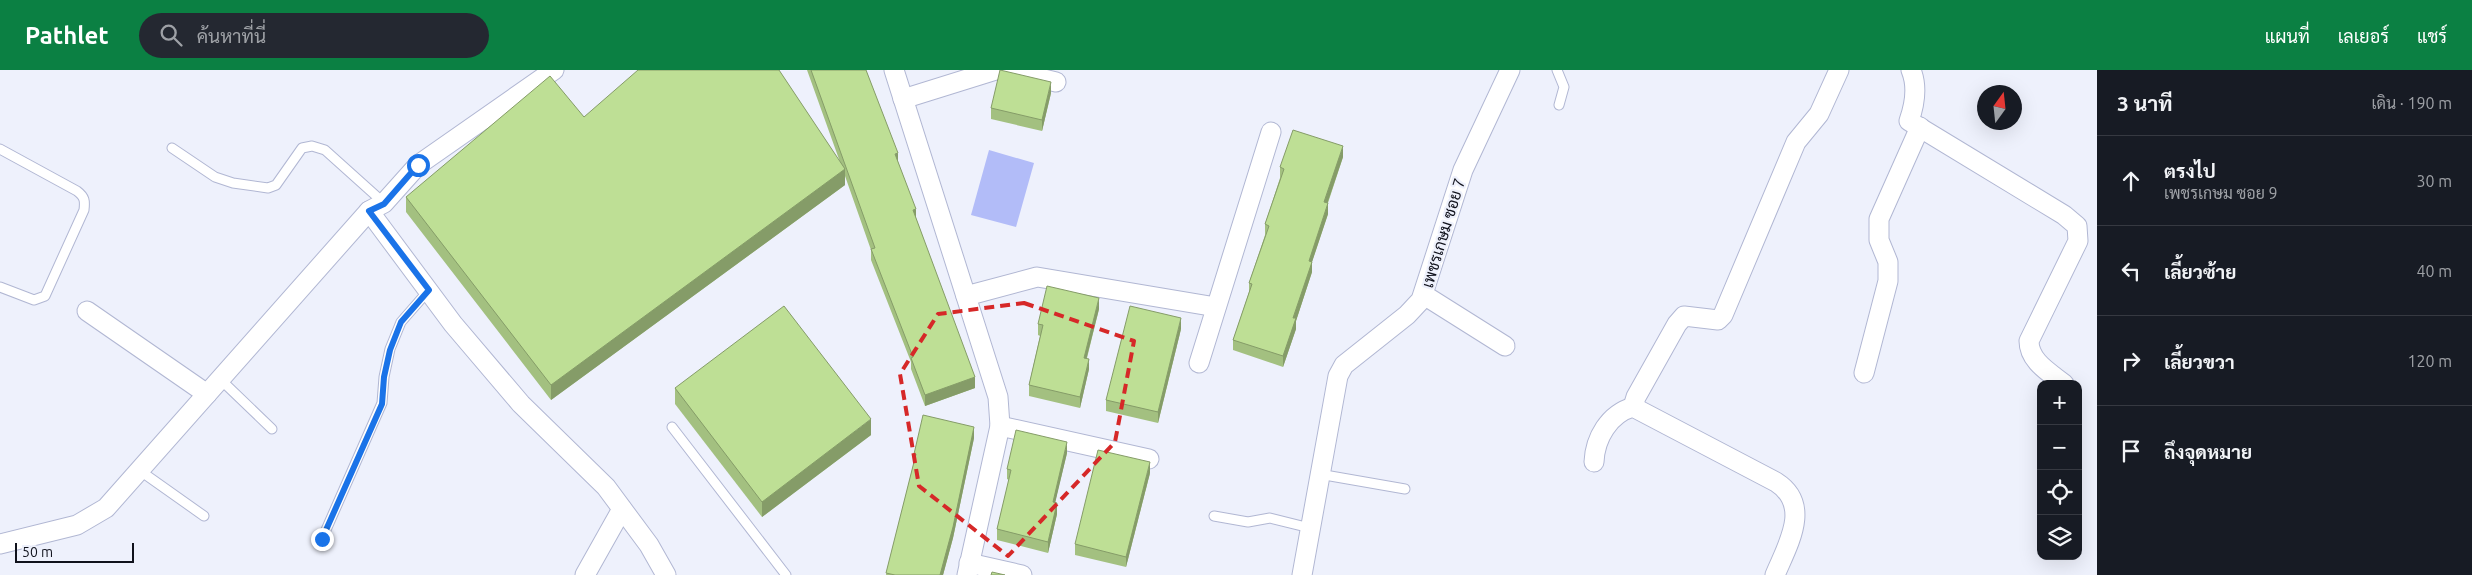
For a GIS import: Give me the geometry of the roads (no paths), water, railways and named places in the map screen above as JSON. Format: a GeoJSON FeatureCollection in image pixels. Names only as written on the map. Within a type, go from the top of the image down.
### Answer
{"type":"FeatureCollection","features":[{"type":"Feature","properties":{"kind":"street"},"geometry":{"type":"LineString","coordinates":[[0,544],[77,525],[106,508],[220,379],[377,207],[418,165],[554,70]]}},
{"type":"Feature","properties":{"kind":"street"},"geometry":{"type":"LineString","coordinates":[[894,70],[998,397],[1000,426],[968,569],[1022,575]]}},
{"type":"Feature","properties":{"kind":"street"},"geometry":{"type":"LineString","coordinates":[[904,100],[996,70]]}},
{"type":"Feature","properties":{"kind":"street"},"geometry":{"type":"LineString","coordinates":[[1007,70],[1056,82]]}},
{"type":"Feature","properties":{"kind":"street","name":"เพชรเกษม ซอย 7"},"geometry":{"type":"LineString","coordinates":[[1302,575],[1334,390],[1344,365],[1407,315],[1424,295],[1463,170],[1510,70]]}},
{"type":"Feature","properties":{"kind":"street"},"geometry":{"type":"LineString","coordinates":[[1633,407],[1636,397],[1677,324],[1684,316],[1718,320],[1723,315],[1793,149],[1805,130],[1819,114],[1839,70]]}},
{"type":"Feature","properties":{"kind":"street"},"geometry":{"type":"LineString","coordinates":[[1864,373],[1888,281],[1888,262],[1879,240],[1879,219],[1915,124],[1914,79],[1911,70]]}},
{"type":"Feature","properties":{"kind":"street"},"geometry":{"type":"LineString","coordinates":[[1915,124],[2064,215],[2077,226],[2078,241],[2029,341],[2029,349],[2034,359],[2059,380]]}},
{"type":"Feature","properties":{"kind":"street"},"geometry":{"type":"LineString","coordinates":[[1199,363],[1271,132]]}},
{"type":"Feature","properties":{"kind":"street"},"geometry":{"type":"LineString","coordinates":[[377,207],[429,290],[454,324],[521,404],[606,487],[662,565],[666,575]]}},
{"type":"Feature","properties":{"kind":"street"},"geometry":{"type":"LineString","coordinates":[[966,296],[1037,277],[1216,307]]}},
{"type":"Feature","properties":{"kind":"street"},"geometry":{"type":"LineString","coordinates":[[1424,295],[1505,346]]}},
{"type":"Feature","properties":{"kind":"street"},"geometry":{"type":"LineString","coordinates":[[87,311],[207,394]]}},
{"type":"Feature","properties":{"kind":"street"},"geometry":{"type":"LineString","coordinates":[[1594,462],[1595,447],[1609,422],[1621,410],[1633,407],[1776,482],[1790,493],[1796,511],[1794,524],[1775,575]]}},
{"type":"Feature","properties":{"kind":"street"},"geometry":{"type":"LineString","coordinates":[[1000,426],[1149,459]]}},
{"type":"Feature","properties":{"kind":"street"},"geometry":{"type":"LineString","coordinates":[[585,575],[622,509]]}},
{"type":"Feature","properties":{"kind":"lane"},"geometry":{"type":"LineString","coordinates":[[1557,70],[1564,87],[1559,105]]}},
{"type":"Feature","properties":{"kind":"lane"},"geometry":{"type":"LineString","coordinates":[[172,148],[215,177],[233,183],[268,188],[276,185],[302,148],[312,146],[325,150],[377,207]]}},
{"type":"Feature","properties":{"kind":"lane"},"geometry":{"type":"LineString","coordinates":[[0,149],[77,191],[83,196],[85,201],[84,210],[45,296],[34,300],[0,287]]}},
{"type":"Feature","properties":{"kind":"lane"},"geometry":{"type":"LineString","coordinates":[[322,539],[382,404],[384,377],[390,350],[401,322],[429,290]]}},
{"type":"Feature","properties":{"kind":"lane"},"geometry":{"type":"LineString","coordinates":[[220,379],[272,429]]}},
{"type":"Feature","properties":{"kind":"lane"},"geometry":{"type":"LineString","coordinates":[[672,427],[786,575]]}},
{"type":"Feature","properties":{"kind":"lane"},"geometry":{"type":"LineString","coordinates":[[139,470],[204,516]]}},
{"type":"Feature","properties":{"kind":"lane"},"geometry":{"type":"LineString","coordinates":[[1319,474],[1405,489]]}},
{"type":"Feature","properties":{"kind":"lane"},"geometry":{"type":"LineString","coordinates":[[1214,516],[1248,522],[1270,518],[1310,528]]}}]}
